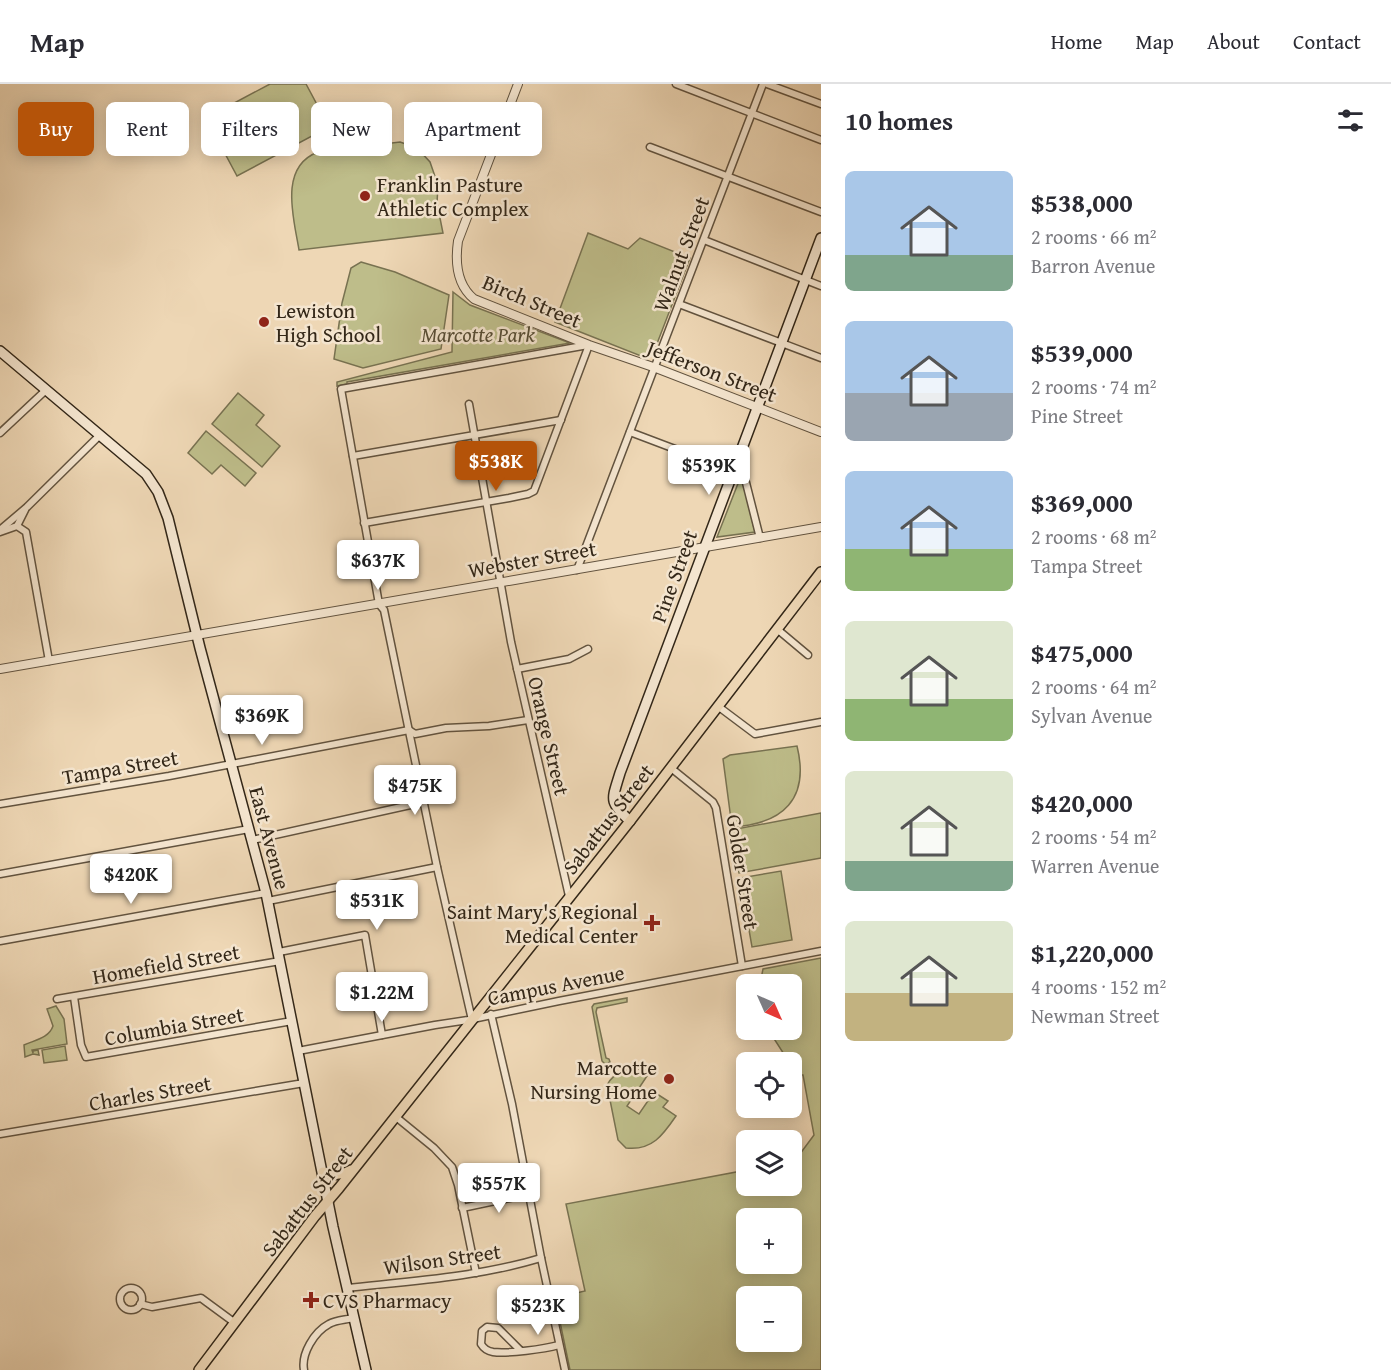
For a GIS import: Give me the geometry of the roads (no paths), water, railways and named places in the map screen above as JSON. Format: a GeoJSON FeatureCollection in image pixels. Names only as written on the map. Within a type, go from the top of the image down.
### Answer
{"type":"FeatureCollection","features":[{"type":"Feature","properties":{"kind":"main road","name":"Pine Street"},"geometry":{"type":"LineString","coordinates":[[630,821],[613,802],[620,772],[821,238]]}},
{"type":"Feature","properties":{"kind":"main road","name":"East Avenue"},"geometry":{"type":"LineString","coordinates":[[0,351],[146,474],[158,492],[174,537],[196,635],[267,897],[328,1202],[366,1370]]}},
{"type":"Feature","properties":{"kind":"main road","name":"Sabattus Street"},"geometry":{"type":"LineString","coordinates":[[199,1370],[315,1216],[358,1165],[630,821],[821,572]]}},
{"type":"Feature","properties":{"kind":"main road"},"geometry":{"type":"LineString","coordinates":[[323,1172],[343,1174],[358,1165]]}},
{"type":"Feature","properties":{"kind":"street","name":"Birch Street"},"geometry":{"type":"LineString","coordinates":[[518,84],[458,241],[457,265],[461,282],[464,289],[474,298],[589,345]]}},
{"type":"Feature","properties":{"kind":"street"},"geometry":{"type":"LineString","coordinates":[[676,84],[821,140]]}},
{"type":"Feature","properties":{"kind":"street"},"geometry":{"type":"LineString","coordinates":[[765,84],[821,104]]}},
{"type":"Feature","properties":{"kind":"street","name":"Walnut Street"},"geometry":{"type":"LineString","coordinates":[[578,570],[765,84]]}},
{"type":"Feature","properties":{"kind":"street"},"geometry":{"type":"LineString","coordinates":[[650,147],[821,212]]}},
{"type":"Feature","properties":{"kind":"street"},"geometry":{"type":"LineString","coordinates":[[704,240],[821,286]]}},
{"type":"Feature","properties":{"kind":"street"},"geometry":{"type":"LineString","coordinates":[[679,304],[821,358]]}},
{"type":"Feature","properties":{"kind":"street","name":"Jefferson Street"},"geometry":{"type":"LineString","coordinates":[[589,345],[656,368],[821,432]]}},
{"type":"Feature","properties":{"kind":"street"},"geometry":{"type":"LineString","coordinates":[[472,1020],[384,610],[379,604],[341,389],[589,345]]}},
{"type":"Feature","properties":{"kind":"street"},"geometry":{"type":"LineString","coordinates":[[364,523],[528,494],[534,490],[589,345]]}},
{"type":"Feature","properties":{"kind":"street"},"geometry":{"type":"LineString","coordinates":[[0,432],[46,390]]}},
{"type":"Feature","properties":{"kind":"street","name":"Orange Street"},"geometry":{"type":"LineString","coordinates":[[469,404],[517,669],[569,897]]}},
{"type":"Feature","properties":{"kind":"street"},"geometry":{"type":"LineString","coordinates":[[353,456],[561,420]]}},
{"type":"Feature","properties":{"kind":"street"},"geometry":{"type":"LineString","coordinates":[[630,432],[733,471]]}},
{"type":"Feature","properties":{"kind":"street"},"geometry":{"type":"LineString","coordinates":[[0,531],[100,435]]}},
{"type":"Feature","properties":{"kind":"street"},"geometry":{"type":"LineString","coordinates":[[739,454],[760,538]]}},
{"type":"Feature","properties":{"kind":"street"},"geometry":{"type":"LineString","coordinates":[[0,531],[17,526],[27,507]]}},
{"type":"Feature","properties":{"kind":"street"},"geometry":{"type":"LineString","coordinates":[[17,526],[26,532],[49,661]]}},
{"type":"Feature","properties":{"kind":"street","name":"Webster Street"},"geometry":{"type":"LineString","coordinates":[[0,669],[821,527]]}},
{"type":"Feature","properties":{"kind":"street"},"geometry":{"type":"LineString","coordinates":[[777,628],[808,655]]}},
{"type":"Feature","properties":{"kind":"street"},"geometry":{"type":"LineString","coordinates":[[517,669],[569,659],[588,649]]}},
{"type":"Feature","properties":{"kind":"street"},"geometry":{"type":"LineString","coordinates":[[719,707],[755,734],[821,722]]}},
{"type":"Feature","properties":{"kind":"street","name":"Tampa Street"},"geometry":{"type":"LineString","coordinates":[[0,804],[232,764],[409,730],[415,734],[446,728],[489,726],[528,720]]}},
{"type":"Feature","properties":{"kind":"street","name":"Golder Street"},"geometry":{"type":"LineString","coordinates":[[671,768],[713,802],[716,808],[742,966]]}},
{"type":"Feature","properties":{"kind":"street"},"geometry":{"type":"LineString","coordinates":[[252,840],[424,802]]}},
{"type":"Feature","properties":{"kind":"street"},"geometry":{"type":"LineString","coordinates":[[0,874],[249,829]]}},
{"type":"Feature","properties":{"kind":"street"},"geometry":{"type":"LineString","coordinates":[[0,940],[438,867]]}},
{"type":"Feature","properties":{"kind":"street","name":"Homefield Street"},"geometry":{"type":"LineString","coordinates":[[57,999],[279,957],[366,935],[382,1035]]}},
{"type":"Feature","properties":{"kind":"street","name":"Campus Avenue"},"geometry":{"type":"LineString","coordinates":[[298,1051],[472,1020],[491,1014],[821,951]]}},
{"type":"Feature","properties":{"kind":"street","name":"Columbia Street"},"geometry":{"type":"LineString","coordinates":[[74,997],[81,1045],[86,1057],[292,1021]]}},
{"type":"Feature","properties":{"kind":"street"},"geometry":{"type":"LineString","coordinates":[[491,1014],[512,1104],[565,1370]]}},
{"type":"Feature","properties":{"kind":"street","name":"Charles Street"},"geometry":{"type":"LineString","coordinates":[[0,1134],[304,1083]]}},
{"type":"Feature","properties":{"kind":"street"},"geometry":{"type":"LineString","coordinates":[[396,1117],[434,1148],[452,1167],[476,1273]]}},
{"type":"Feature","properties":{"kind":"street"},"geometry":{"type":"LineString","coordinates":[[462,1208],[529,1194]]}},
{"type":"Feature","properties":{"kind":"street","name":"Wilson Street"},"geometry":{"type":"LineString","coordinates":[[347,1288],[418,1279],[450,1278],[541,1258]]}},
{"type":"Feature","properties":{"kind":"street"},"geometry":{"type":"LineString","coordinates":[[140,1304],[152,1306],[201,1298],[235,1323]]}},
{"type":"Feature","properties":{"kind":"street"},"geometry":{"type":"LineString","coordinates":[[304,1370],[303,1356],[320,1331],[332,1323],[353,1318]]}},
{"type":"Feature","properties":{"kind":"street"},"geometry":{"type":"LineString","coordinates":[[520,1350],[505,1333],[495,1327],[484,1329],[481,1334],[482,1344],[487,1350],[494,1352],[520,1350],[559,1345]]}},
{"type":"Feature","properties":{"kind":"place","name":"Franklin Pasture Athletic Complex"},"geometry":{"type":"Point","coordinates":[365,196]}},
{"type":"Feature","properties":{"kind":"place","name":"Lewiston High School"},"geometry":{"type":"Point","coordinates":[264,322]}},
{"type":"Feature","properties":{"kind":"place","name":"Saint Mary's Regional Medical Center"},"geometry":{"type":"Point","coordinates":[652,923]}},
{"type":"Feature","properties":{"kind":"place","name":"Marcotte Nursing Home"},"geometry":{"type":"Point","coordinates":[669,1079]}},
{"type":"Feature","properties":{"kind":"place","name":"CVS Pharmacy"},"geometry":{"type":"Point","coordinates":[311,1300]}},
{"type":"Feature","properties":{"kind":"park label","name":"Marcotte Park"},"geometry":{"type":"Point","coordinates":[478,334]}}]}
